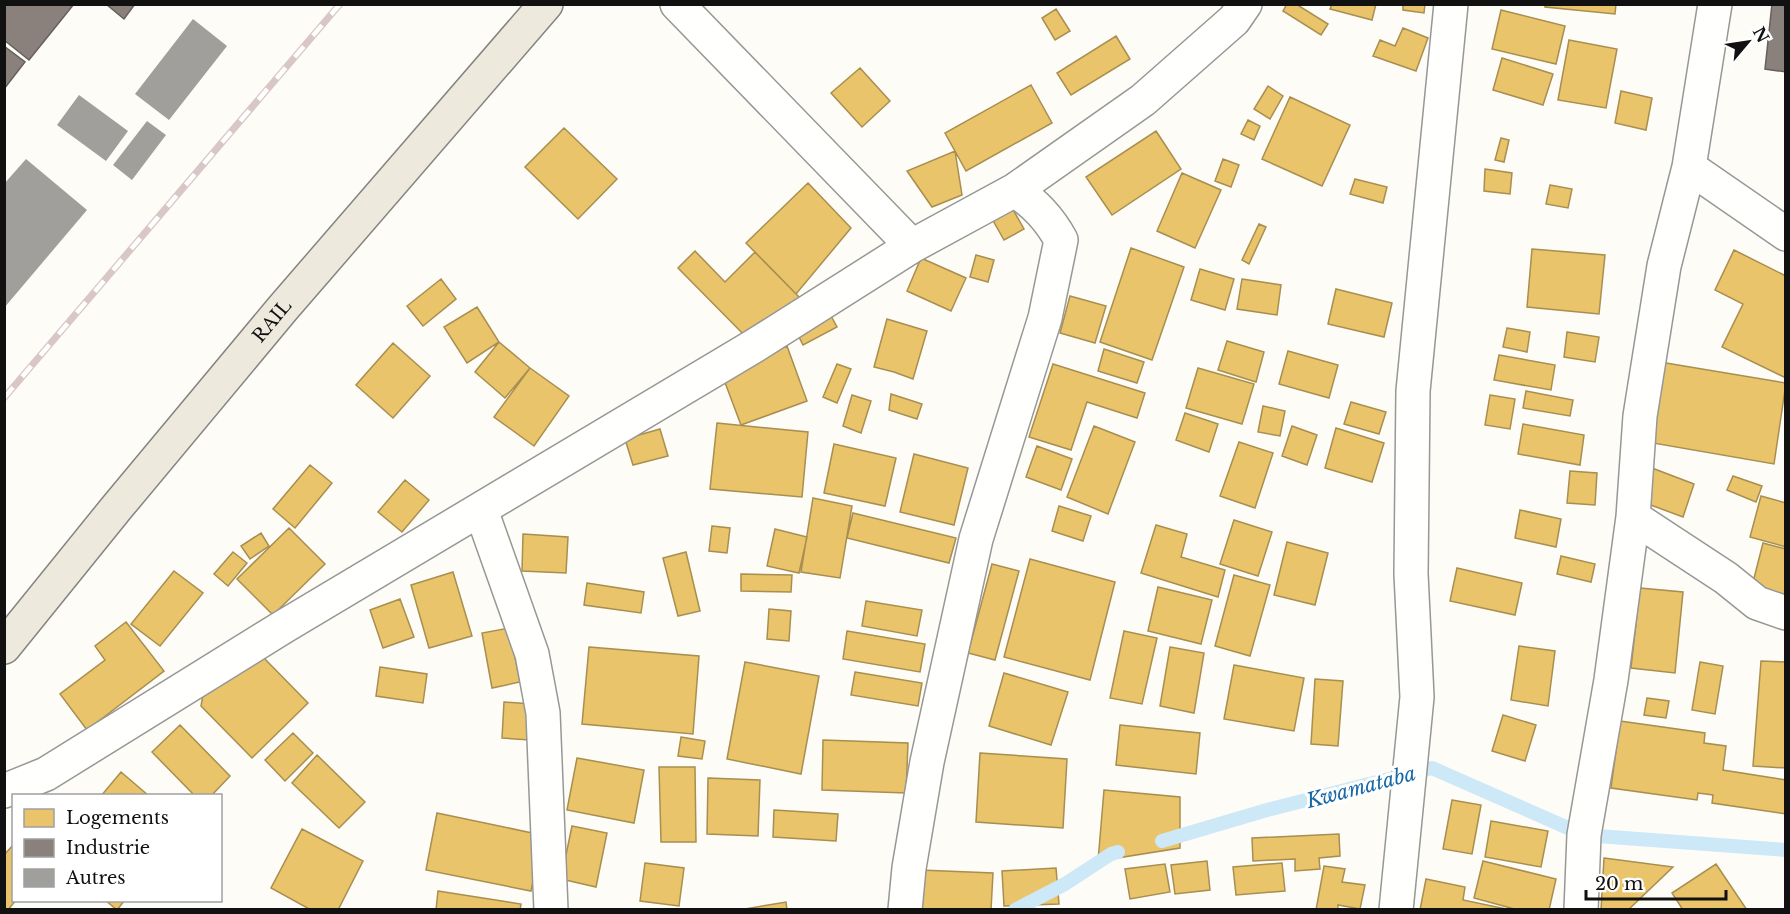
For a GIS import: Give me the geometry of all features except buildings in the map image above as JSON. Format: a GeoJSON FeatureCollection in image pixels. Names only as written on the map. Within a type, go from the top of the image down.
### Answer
{"type":"FeatureCollection","features":[{"type":"Feature","properties":{"kind":"main road","name":"RAIL"},"geometry":{"type":"LineString","coordinates":[[4,646],[283,309],[546,4]]}},
{"type":"Feature","properties":{"kind":"street"},"geometry":{"type":"LineString","coordinates":[[676,4],[912,246]]}},
{"type":"Feature","properties":{"kind":"street"},"geometry":{"type":"LineString","coordinates":[[4,791],[46,774],[283,627],[754,346],[912,246],[1015,190],[1143,100],[1234,20],[1245,4]]}},
{"type":"Feature","properties":{"kind":"street"},"geometry":{"type":"LineString","coordinates":[[1396,909],[1417,697],[1411,574],[1413,391],[1451,4]]}},
{"type":"Feature","properties":{"kind":"street"},"geometry":{"type":"LineString","coordinates":[[1581,909],[1584,834],[1611,680],[1633,517],[1640,416],[1664,266],[1689,167],[1715,4]]}},
{"type":"Feature","properties":{"kind":"street"},"geometry":{"type":"LineString","coordinates":[[1689,167],[1785,234]]}},
{"type":"Feature","properties":{"kind":"street"},"geometry":{"type":"LineString","coordinates":[[905,909],[909,868],[927,762],[976,539],[1045,318],[1061,240],[1050,221],[1034,204],[1015,190]]}},
{"type":"Feature","properties":{"kind":"street"},"geometry":{"type":"LineString","coordinates":[[481,510],[532,654],[543,713],[551,909]]}},
{"type":"Feature","properties":{"kind":"street"},"geometry":{"type":"LineString","coordinates":[[1633,517],[1725,578],[1757,603],[1785,613]]}},
{"type":"Feature","properties":{"kind":"waterway","name":"Kwamataba"},"geometry":{"type":"LineString","coordinates":[[1162,841],[1267,810],[1432,768],[1584,835],[1786,850]]}},
{"type":"Feature","properties":{"kind":"waterway","name":"Kwamataba"},"geometry":{"type":"LineString","coordinates":[[1015,910],[1065,884],[1111,854],[1118,852]]}},
{"type":"Feature","properties":{"kind":"railway"},"geometry":{"type":"LineString","coordinates":[[4,398],[340,4]]}}]}
